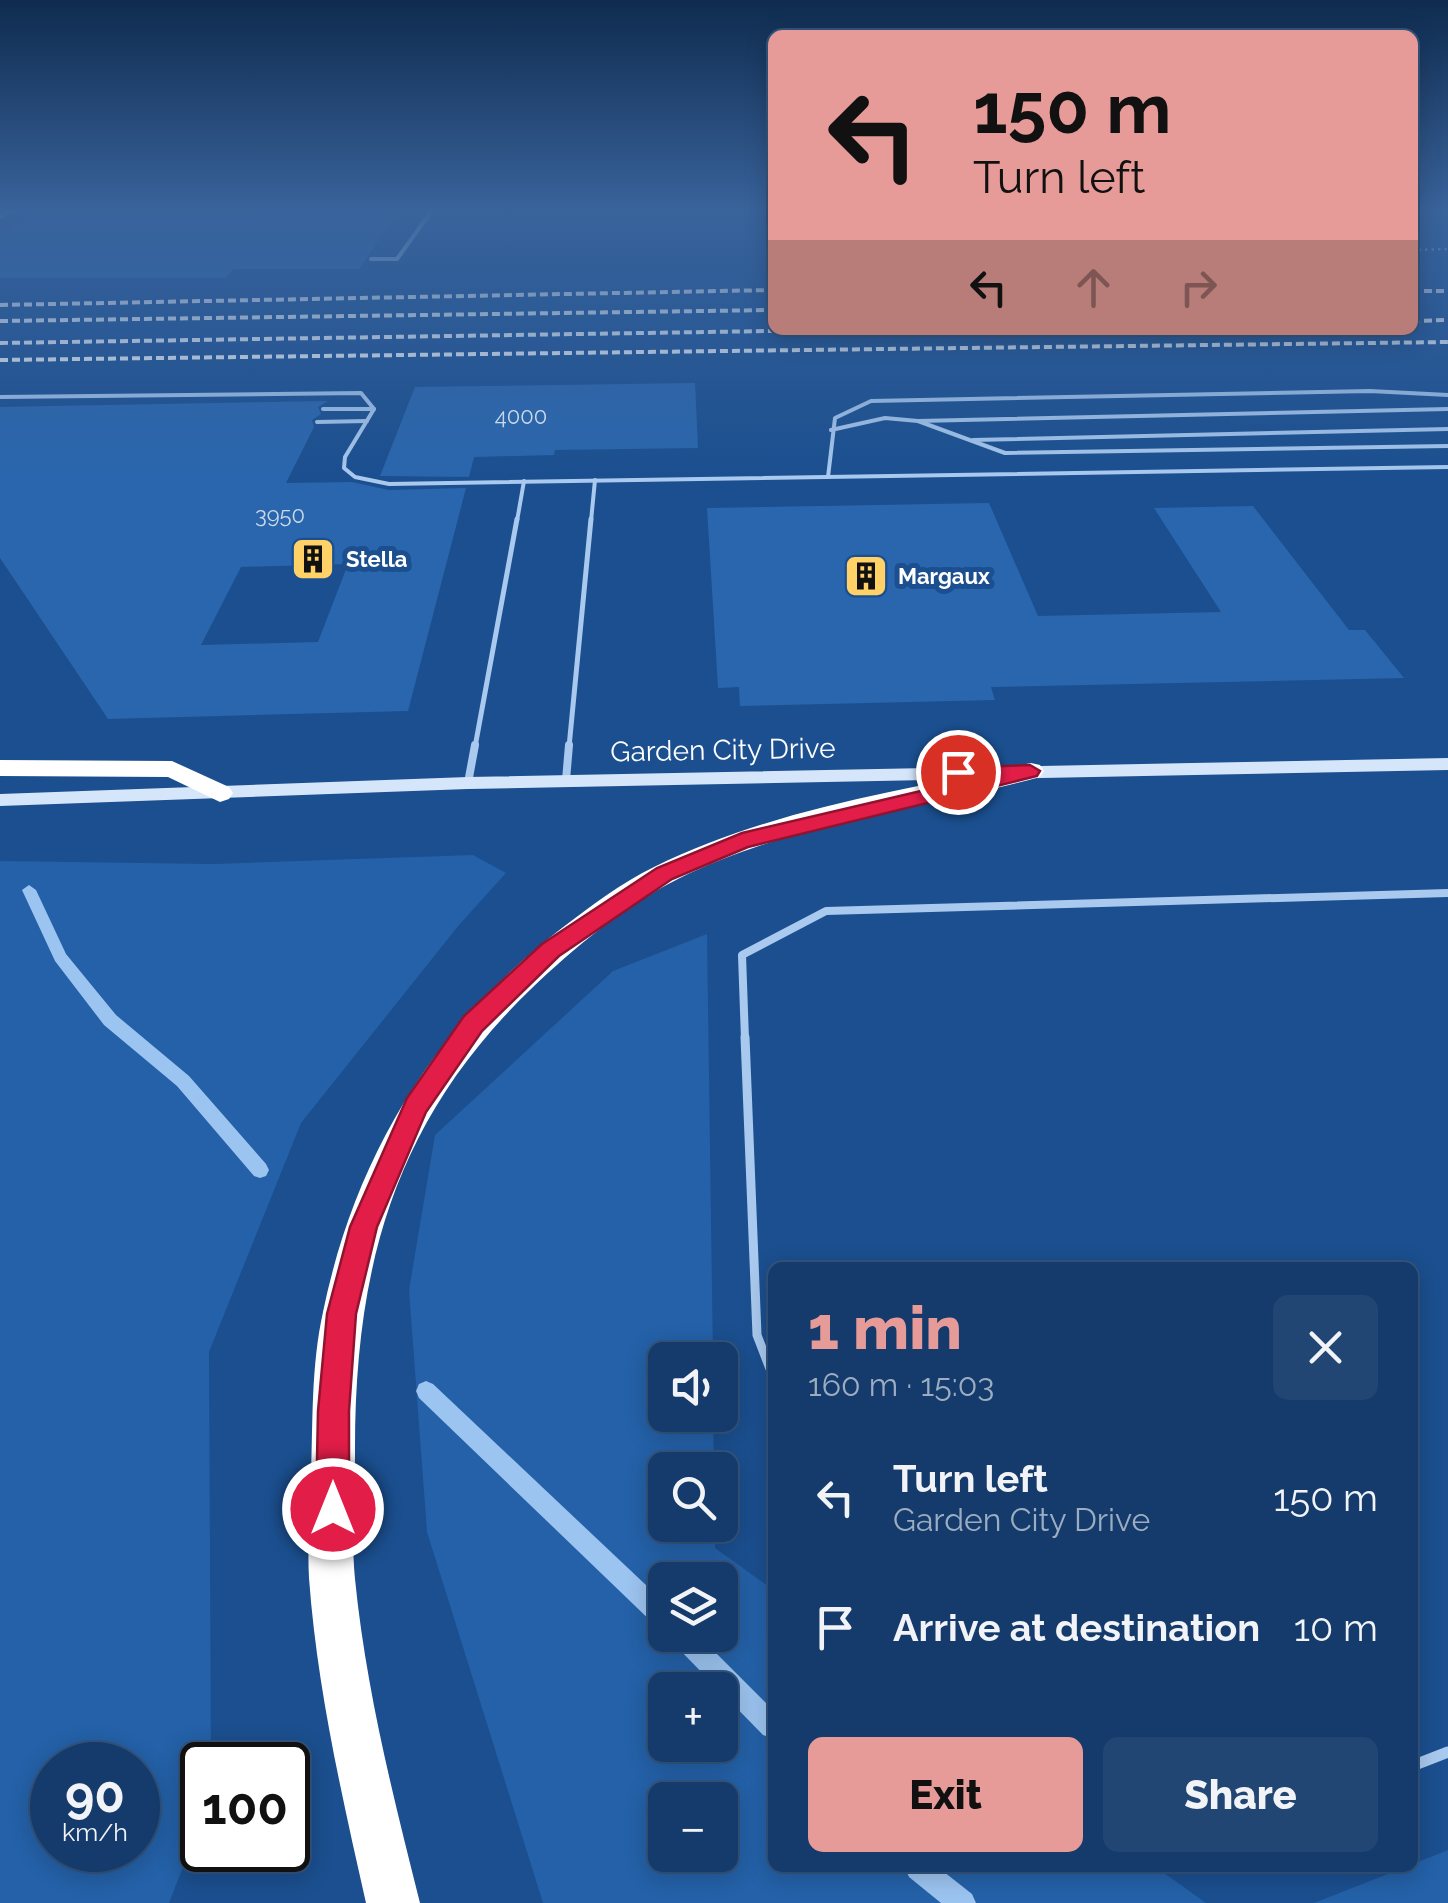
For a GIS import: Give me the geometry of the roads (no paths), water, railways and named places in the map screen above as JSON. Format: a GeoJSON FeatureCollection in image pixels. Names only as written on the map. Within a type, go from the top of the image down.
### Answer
{"type":"FeatureCollection","features":[{"type":"Feature","properties":{"kind":"highway"},"geometry":{"type":"LineString","coordinates":[[0,768],[172,769],[220,794]]}},
{"type":"Feature","properties":{"kind":"highway"},"geometry":{"type":"LineString","coordinates":[[393,1903],[363,1771],[332,1575],[334,1411],[342,1314],[364,1227],[416,1106],[473,1024],[510,984],[550,950],[664,873],[742,841],[1030,771]]}},
{"type":"Feature","properties":{"kind":"main road","name":"Garden City Drive"},"geometry":{"type":"LineString","coordinates":[[0,800],[566,780],[1448,764]]}},
{"type":"Feature","properties":{"kind":"lane"},"geometry":{"type":"LineString","coordinates":[[828,477],[831,430],[840,414],[871,401],[1370,391],[1448,394]]}},
{"type":"Feature","properties":{"kind":"lane"},"geometry":{"type":"LineString","coordinates":[[0,396],[362,393],[374,408]]}},
{"type":"Feature","properties":{"kind":"lane"},"geometry":{"type":"LineString","coordinates":[[324,409],[374,408]]}},
{"type":"Feature","properties":{"kind":"lane"},"geometry":{"type":"LineString","coordinates":[[374,408],[345,458],[344,468],[355,476],[389,484],[1448,467]]}},
{"type":"Feature","properties":{"kind":"lane"},"geometry":{"type":"LineString","coordinates":[[831,430],[885,418],[918,421],[1448,409]]}},
{"type":"Feature","properties":{"kind":"lane"},"geometry":{"type":"LineString","coordinates":[[317,422],[368,421]]}},
{"type":"Feature","properties":{"kind":"lane"},"geometry":{"type":"LineString","coordinates":[[918,421],[1006,453],[1448,446]]}},
{"type":"Feature","properties":{"kind":"lane"},"geometry":{"type":"LineString","coordinates":[[964,440],[1448,429]]}},
{"type":"Feature","properties":{"kind":"lane"},"geometry":{"type":"LineString","coordinates":[[566,780],[595,480]]}},
{"type":"Feature","properties":{"kind":"lane"},"geometry":{"type":"LineString","coordinates":[[468,783],[524,481]]}},
{"type":"Feature","properties":{"kind":"lane"},"geometry":{"type":"LineString","coordinates":[[768,1364],[757,1335],[742,955],[826,912],[1448,892]]}},
{"type":"Feature","properties":{"kind":"lane"},"geometry":{"type":"LineString","coordinates":[[1418,1764],[1448,1752]]}},
{"type":"Feature","properties":{"kind":"waterway"},"geometry":{"type":"LineString","coordinates":[[29,890],[60,957],[110,1020],[183,1081],[260,1170]]}},
{"type":"Feature","properties":{"kind":"waterway"},"geometry":{"type":"LineString","coordinates":[[426,1391],[648,1603]]}},
{"type":"Feature","properties":{"kind":"waterway"},"geometry":{"type":"LineString","coordinates":[[698,1652],[768,1722]]}},
{"type":"Feature","properties":{"kind":"waterway"},"geometry":{"type":"LineString","coordinates":[[923,1872],[963,1903]]}},
{"type":"Feature","properties":{"kind":"railway"},"geometry":{"type":"LineString","coordinates":[[0,305],[370,298]]}},
{"type":"Feature","properties":{"kind":"railway"},"geometry":{"type":"LineString","coordinates":[[0,321],[768,310]]}},
{"type":"Feature","properties":{"kind":"railway"},"geometry":{"type":"LineString","coordinates":[[1418,321],[1448,320]]}},
{"type":"Feature","properties":{"kind":"railway"},"geometry":{"type":"LineString","coordinates":[[0,343],[768,331]]}},
{"type":"Feature","properties":{"kind":"railway"},"geometry":{"type":"LineString","coordinates":[[0,360],[1448,342]]}},
{"type":"Feature","properties":{"kind":"place","name":"Stella"},"geometry":{"type":"Point","coordinates":[313,559]}},
{"type":"Feature","properties":{"kind":"place","name":"Margaux"},"geometry":{"type":"Point","coordinates":[866,576]}}]}
